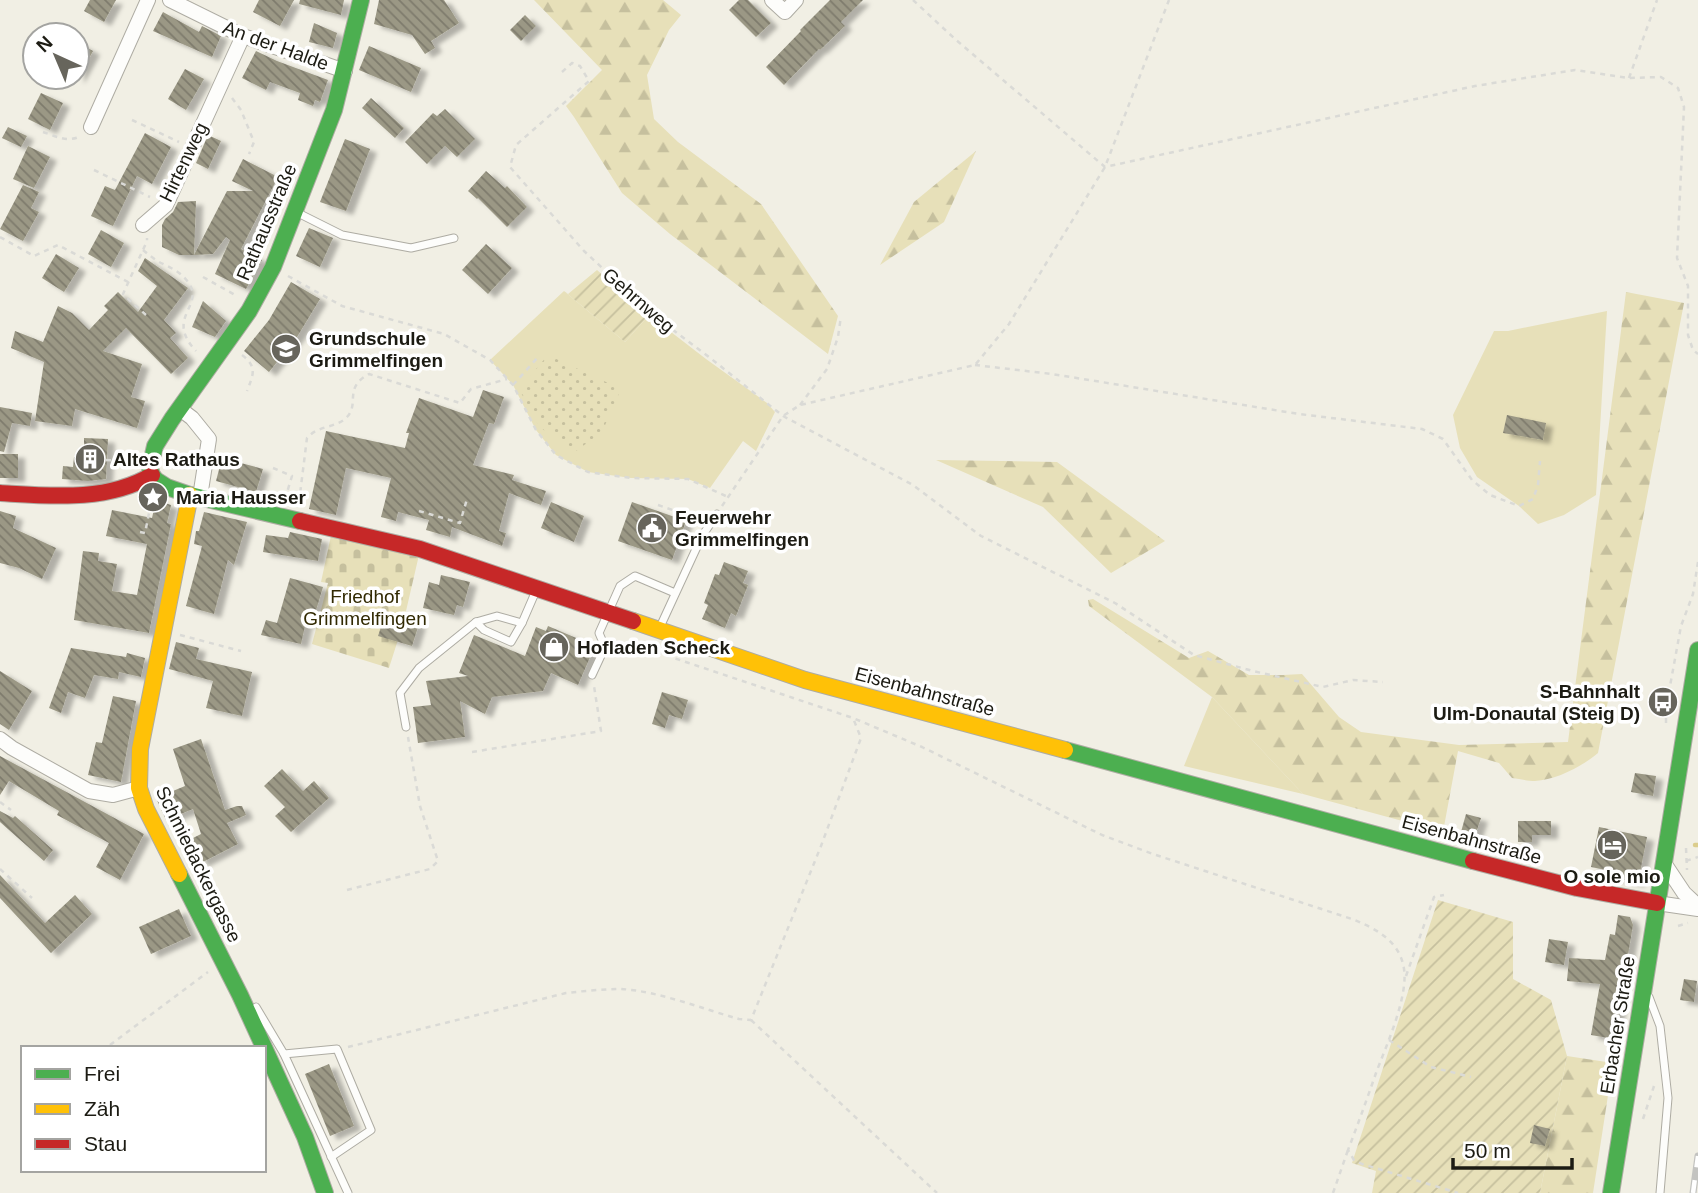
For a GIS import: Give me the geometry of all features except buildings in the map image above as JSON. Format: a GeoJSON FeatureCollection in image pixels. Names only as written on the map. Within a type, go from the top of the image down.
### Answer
{"type":"FeatureCollection","features":[{"type":"Feature","properties":{"kind":"street"},"geometry":{"type":"LineString","coordinates":[[91,127],[148,0]]}},
{"type":"Feature","properties":{"kind":"street","name":"An der Halde"},"geometry":{"type":"LineString","coordinates":[[170,0],[243,36],[345,71]]}},
{"type":"Feature","properties":{"kind":"street","name":"Rathausstraße"},"geometry":{"type":"LineString","coordinates":[[155,479],[150,462],[155,446],[253,304],[273,267],[334,110],[360,0]]}},
{"type":"Feature","properties":{"kind":"street"},"geometry":{"type":"LineString","coordinates":[[772,0],[785,12],[796,0]]}},
{"type":"Feature","properties":{"kind":"street","name":"Hirtenweg"},"geometry":{"type":"LineString","coordinates":[[144,225],[166,205],[243,36]]}},
{"type":"Feature","properties":{"kind":"street"},"geometry":{"type":"LineString","coordinates":[[0,493],[90,494],[124,489],[155,479],[167,487],[195,496],[209,439],[192,418],[180,410]]}},
{"type":"Feature","properties":{"kind":"street","name":"Eisenbahnstraße"},"geometry":{"type":"LineString","coordinates":[[195,496],[420,549],[818,684],[1535,878],[1657,902]]}},
{"type":"Feature","properties":{"kind":"street","name":"Schmiedackergasse"},"geometry":{"type":"LineString","coordinates":[[195,496],[163,630],[139,749],[139,788],[146,809],[264,1046]]}},
{"type":"Feature","properties":{"kind":"street","name":"Erbacher Straße"},"geometry":{"type":"LineString","coordinates":[[1611,1193],[1698,650]]}},
{"type":"Feature","properties":{"kind":"street"},"geometry":{"type":"LineString","coordinates":[[0,739],[89,791],[113,795],[139,788]]}},
{"type":"Feature","properties":{"kind":"street"},"geometry":{"type":"LineString","coordinates":[[1664,863],[1684,893],[1698,907]]}},
{"type":"Feature","properties":{"kind":"street"},"geometry":{"type":"LineString","coordinates":[[1657,902],[1698,907]]}},
{"type":"Feature","properties":{"kind":"street","name":"Schmiedackergasse"},"geometry":{"type":"LineString","coordinates":[[266,1051],[306,1137],[325,1193]]}},
{"type":"Feature","properties":{"kind":"lane"},"geometry":{"type":"LineString","coordinates":[[294,211],[342,234],[411,248],[454,238]]}},
{"type":"Feature","properties":{"kind":"lane"},"geometry":{"type":"LineString","coordinates":[[658,631],[702,536],[717,514]]}},
{"type":"Feature","properties":{"kind":"lane"},"geometry":{"type":"LineString","coordinates":[[592,675],[605,647],[599,633],[620,586],[635,576],[675,593]]}},
{"type":"Feature","properties":{"kind":"lane"},"geometry":{"type":"LineString","coordinates":[[476,622],[484,630],[511,642],[537,589]]}},
{"type":"Feature","properties":{"kind":"lane"},"geometry":{"type":"LineString","coordinates":[[406,727],[400,692],[418,668],[476,622],[497,616],[522,623]]}},
{"type":"Feature","properties":{"kind":"lane"},"geometry":{"type":"LineString","coordinates":[[1645,986],[1660,1026],[1668,1098],[1660,1193]]}},
{"type":"Feature","properties":{"kind":"lane"},"geometry":{"type":"LineString","coordinates":[[240,995],[254,1004],[284,1054],[348,1193]]}},
{"type":"Feature","properties":{"kind":"lane"},"geometry":{"type":"LineString","coordinates":[[284,1054],[337,1049],[372,1130],[331,1157]]}},
{"type":"Feature","properties":{"kind":"path"},"geometry":{"type":"LineString","coordinates":[[913,0],[1105,167]]}},
{"type":"Feature","properties":{"kind":"path"},"geometry":{"type":"LineString","coordinates":[[975,365],[1009,324],[1105,167],[1169,0]]}},
{"type":"Feature","properties":{"kind":"path"},"geometry":{"type":"LineString","coordinates":[[1629,78],[1657,0]]}},
{"type":"Feature","properties":{"kind":"path","name":"Gehrnweg"},"geometry":{"type":"LineString","coordinates":[[562,72],[572,63],[580,66],[589,81],[516,145],[510,167],[584,251],[639,304],[783,416],[913,485],[981,536],[1115,603],[1194,655],[1324,687],[1353,680],[1384,682]]}},
{"type":"Feature","properties":{"kind":"path"},"geometry":{"type":"LineString","coordinates":[[1105,167],[1475,86],[1575,69],[1629,78],[1661,77],[1678,89],[1684,107],[1677,258],[1688,286],[1688,335],[1693,350],[1698,354]]}},
{"type":"Feature","properties":{"kind":"path"},"geometry":{"type":"LineString","coordinates":[[219,87],[227,91],[249,126],[254,142],[249,154]]}},
{"type":"Feature","properties":{"kind":"path"},"geometry":{"type":"LineString","coordinates":[[132,120],[192,147]]}},
{"type":"Feature","properties":{"kind":"path"},"geometry":{"type":"LineString","coordinates":[[43,132],[64,139],[78,139],[91,127]]}},
{"type":"Feature","properties":{"kind":"path"},"geometry":{"type":"LineString","coordinates":[[94,170],[166,205]]}},
{"type":"Feature","properties":{"kind":"path"},"geometry":{"type":"LineString","coordinates":[[144,225],[148,242],[123,293],[146,315]]}},
{"type":"Feature","properties":{"kind":"path"},"geometry":{"type":"LineString","coordinates":[[0,237],[34,256],[58,245],[128,282]]}},
{"type":"Feature","properties":{"kind":"path"},"geometry":{"type":"LineString","coordinates":[[143,250],[189,282],[191,303],[183,325],[184,336],[194,350],[212,364]]}},
{"type":"Feature","properties":{"kind":"path"},"geometry":{"type":"LineString","coordinates":[[273,267],[342,306],[444,334],[490,360],[513,385],[536,430],[556,455],[589,472],[631,478],[688,479],[728,497]]}},
{"type":"Feature","properties":{"kind":"path"},"geometry":{"type":"LineString","coordinates":[[203,277],[253,304]]}},
{"type":"Feature","properties":{"kind":"path"},"geometry":{"type":"LineString","coordinates":[[800,405],[827,369],[838,337],[841,316]]}},
{"type":"Feature","properties":{"kind":"path"},"geometry":{"type":"LineString","coordinates":[[226,344],[248,360],[253,368],[247,391]]}},
{"type":"Feature","properties":{"kind":"path"},"geometry":{"type":"LineString","coordinates":[[513,385],[539,356]]}},
{"type":"Feature","properties":{"kind":"path"},"geometry":{"type":"LineString","coordinates":[[717,514],[783,416],[800,405],[975,365],[1052,374],[1299,414],[1422,429],[1443,439],[1472,480],[1490,495],[1520,506],[1533,499],[1538,485],[1540,461]]}},
{"type":"Feature","properties":{"kind":"path"},"geometry":{"type":"LineString","coordinates":[[289,518],[307,438],[313,431],[347,419],[352,408],[352,393],[359,379],[369,374],[460,403],[471,389],[507,379]]}},
{"type":"Feature","properties":{"kind":"path"},"geometry":{"type":"LineString","coordinates":[[106,460],[130,461]]}},
{"type":"Feature","properties":{"kind":"path"},"geometry":{"type":"LineString","coordinates":[[273,468],[292,475],[289,518]]}},
{"type":"Feature","properties":{"kind":"path"},"geometry":{"type":"LineString","coordinates":[[140,532],[145,533],[155,479]]}},
{"type":"Feature","properties":{"kind":"path"},"geometry":{"type":"LineString","coordinates":[[419,511],[460,523],[467,499]]}},
{"type":"Feature","properties":{"kind":"path"},"geometry":{"type":"LineString","coordinates":[[658,505],[711,523]]}},
{"type":"Feature","properties":{"kind":"path"},"geometry":{"type":"LineString","coordinates":[[163,630],[241,651]]}},
{"type":"Feature","properties":{"kind":"path"},"geometry":{"type":"LineString","coordinates":[[658,631],[650,650],[853,718],[922,747],[1102,835],[1153,855],[1352,919],[1372,928],[1389,940],[1398,951],[1404,964],[1405,979]]}},
{"type":"Feature","properties":{"kind":"path"},"geometry":{"type":"LineString","coordinates":[[472,752],[601,731],[592,675]]}},
{"type":"Feature","properties":{"kind":"path"},"geometry":{"type":"LineString","coordinates":[[751,1020],[861,738],[853,718]]}},
{"type":"Feature","properties":{"kind":"path"},"geometry":{"type":"LineString","coordinates":[[347,890],[430,869],[438,862],[420,806],[406,727]]}},
{"type":"Feature","properties":{"kind":"path"},"geometry":{"type":"LineString","coordinates":[[0,802],[11,810]]}},
{"type":"Feature","properties":{"kind":"path"},"geometry":{"type":"LineString","coordinates":[[1686,844],[1688,872]]}},
{"type":"Feature","properties":{"kind":"path"},"geometry":{"type":"LineString","coordinates":[[1686,861],[1698,857]]}},
{"type":"Feature","properties":{"kind":"path"},"geometry":{"type":"LineString","coordinates":[[0,869],[32,898]]}},
{"type":"Feature","properties":{"kind":"path"},"geometry":{"type":"LineString","coordinates":[[1334,1193],[1389,1040],[1405,979],[1434,897],[1444,895]]}},
{"type":"Feature","properties":{"kind":"path"},"geometry":{"type":"LineString","coordinates":[[110,1045],[223,961]]}},
{"type":"Feature","properties":{"kind":"path"},"geometry":{"type":"LineString","coordinates":[[337,1049],[566,993],[603,989],[646,993],[751,1020],[937,1193]]}},
{"type":"Feature","properties":{"kind":"path"},"geometry":{"type":"LineString","coordinates":[[1389,1040],[1431,1067],[1471,1077]]}},
{"type":"Feature","properties":{"kind":"path"},"geometry":{"type":"LineString","coordinates":[[1348,1150],[1354,1160],[1362,1164],[1403,1175],[1447,1192],[1458,1193]]}},
{"type":"Feature","properties":{"kind":"green space"},"geometry":{"type":"Polygon","coordinates":[[[534,0],[663,0],[681,15],[669,30],[647,75],[654,119],[678,142],[761,204],[838,316],[828,354],[670,234],[622,193],[566,106],[602,70],[534,0]]]}},
{"type":"Feature","properties":{"kind":"green space"},"geometry":{"type":"Polygon","coordinates":[[[976,151],[944,222],[880,265],[914,202],[976,151]]]}},
{"type":"Feature","properties":{"kind":"green space"},"geometry":{"type":"Polygon","coordinates":[[[597,270],[649,315],[625,342],[564,291],[568,294],[597,270]]]}},
{"type":"Feature","properties":{"kind":"green space"},"geometry":{"type":"Polygon","coordinates":[[[564,291],[625,342],[649,315],[767,403],[775,412],[756,451],[743,441],[710,488],[688,479],[631,478],[588,472],[556,455],[536,430],[513,385],[490,360],[564,291]]]}},
{"type":"Feature","properties":{"kind":"green space"},"geometry":{"type":"Polygon","coordinates":[[[1626,292],[1684,303],[1598,753],[1585,763],[1552,778],[1535,781],[1512,778],[1499,763],[1458,751],[1443,832],[1303,794],[1212,697],[1089,606],[1088,600],[1093,599],[1189,658],[1208,651],[1249,675],[1302,674],[1339,717],[1361,732],[1459,745],[1568,742],[1626,292]]]}},
{"type":"Feature","properties":{"kind":"green space"},"geometry":{"type":"Polygon","coordinates":[[[1607,311],[1596,495],[1564,515],[1538,524],[1519,506],[1477,477],[1460,448],[1453,415],[1494,331],[1508,331],[1607,311]]]}},
{"type":"Feature","properties":{"kind":"green space"},"geometry":{"type":"Polygon","coordinates":[[[548,355],[621,389],[602,432],[572,454],[539,426],[519,389],[548,355]]]}},
{"type":"Feature","properties":{"kind":"green space"},"geometry":{"type":"Polygon","coordinates":[[[936,460],[1057,462],[1165,541],[1111,573],[1043,507],[936,460]]]}},
{"type":"Feature","properties":{"kind":"green space","name":"Friedhof Grimmelfingen"},"geometry":{"type":"Polygon","coordinates":[[[332,531],[419,555],[403,624],[389,668],[312,644],[328,583],[321,582],[332,531]]]}},
{"type":"Feature","properties":{"kind":"green space"},"geometry":{"type":"Polygon","coordinates":[[[1212,697],[1303,794],[1184,766],[1212,697]]]}},
{"type":"Feature","properties":{"kind":"green space"},"geometry":{"type":"Polygon","coordinates":[[[1438,900],[1513,922],[1513,979],[1551,1000],[1567,1056],[1540,1193],[1372,1193],[1376,1171],[1352,1163],[1438,900]]]}},
{"type":"Feature","properties":{"kind":"green space"},"geometry":{"type":"Polygon","coordinates":[[[1567,1056],[1613,1063],[1593,1193],[1540,1193],[1567,1056]]]}},
{"type":"Feature","properties":{"kind":"railway"},"geometry":{"type":"LineString","coordinates":[[1693,1193],[1698,1156]]}},
{"type":"Feature","properties":{"kind":"traffic: fast"},"geometry":{"type":"LineString","coordinates":[[300,521],[167,487],[156,480],[150,468],[155,446],[249,311],[273,267],[334,110],[361,0]]}},
{"type":"Feature","properties":{"kind":"traffic: fast"},"geometry":{"type":"LineString","coordinates":[[1611,1193],[1698,650]]}},
{"type":"Feature","properties":{"kind":"traffic: fast"},"geometry":{"type":"LineString","coordinates":[[1065,750],[1473,861]]}},
{"type":"Feature","properties":{"kind":"traffic: fast"},"geometry":{"type":"LineString","coordinates":[[179,874],[263,1046]]}},
{"type":"Feature","properties":{"kind":"traffic: fast"},"geometry":{"type":"LineString","coordinates":[[266,1052],[305,1137],[325,1193]]}},
{"type":"Feature","properties":{"kind":"traffic: slow"},"geometry":{"type":"LineString","coordinates":[[179,874],[146,809],[139,788],[140,749],[190,495]]}},
{"type":"Feature","properties":{"kind":"traffic: slow"},"geometry":{"type":"LineString","coordinates":[[633,621],[805,680],[1065,750]]}},
{"type":"Feature","properties":{"kind":"traffic: jam"},"geometry":{"type":"LineString","coordinates":[[0,493],[58,496],[97,493],[135,484],[152,475]]}},
{"type":"Feature","properties":{"kind":"traffic: jam"},"geometry":{"type":"LineString","coordinates":[[300,521],[420,549],[633,621]]}},
{"type":"Feature","properties":{"kind":"traffic: jam"},"geometry":{"type":"LineString","coordinates":[[1473,861],[1577,888],[1657,903]]}},
{"type":"Feature","properties":{"kind":"place","name":"Grundschule Grimmelfingen"},"geometry":{"type":"Point","coordinates":[286,349]}},
{"type":"Feature","properties":{"kind":"place","name":"Altes Rathaus"},"geometry":{"type":"Point","coordinates":[90,459]}},
{"type":"Feature","properties":{"kind":"place","name":"Maria Hausser"},"geometry":{"type":"Point","coordinates":[153,497]}},
{"type":"Feature","properties":{"kind":"place","name":"Feuerwehr Grimmelfingen"},"geometry":{"type":"Point","coordinates":[652,528]}},
{"type":"Feature","properties":{"kind":"place","name":"Hofladen Scheck"},"geometry":{"type":"Point","coordinates":[554,647]}},
{"type":"Feature","properties":{"kind":"place","name":"S-Bahnhalt Ulm-Donautal (Steig D)"},"geometry":{"type":"Point","coordinates":[1663,702]}},
{"type":"Feature","properties":{"kind":"place","name":"O sole mio"},"geometry":{"type":"Point","coordinates":[1612,845]}}]}
